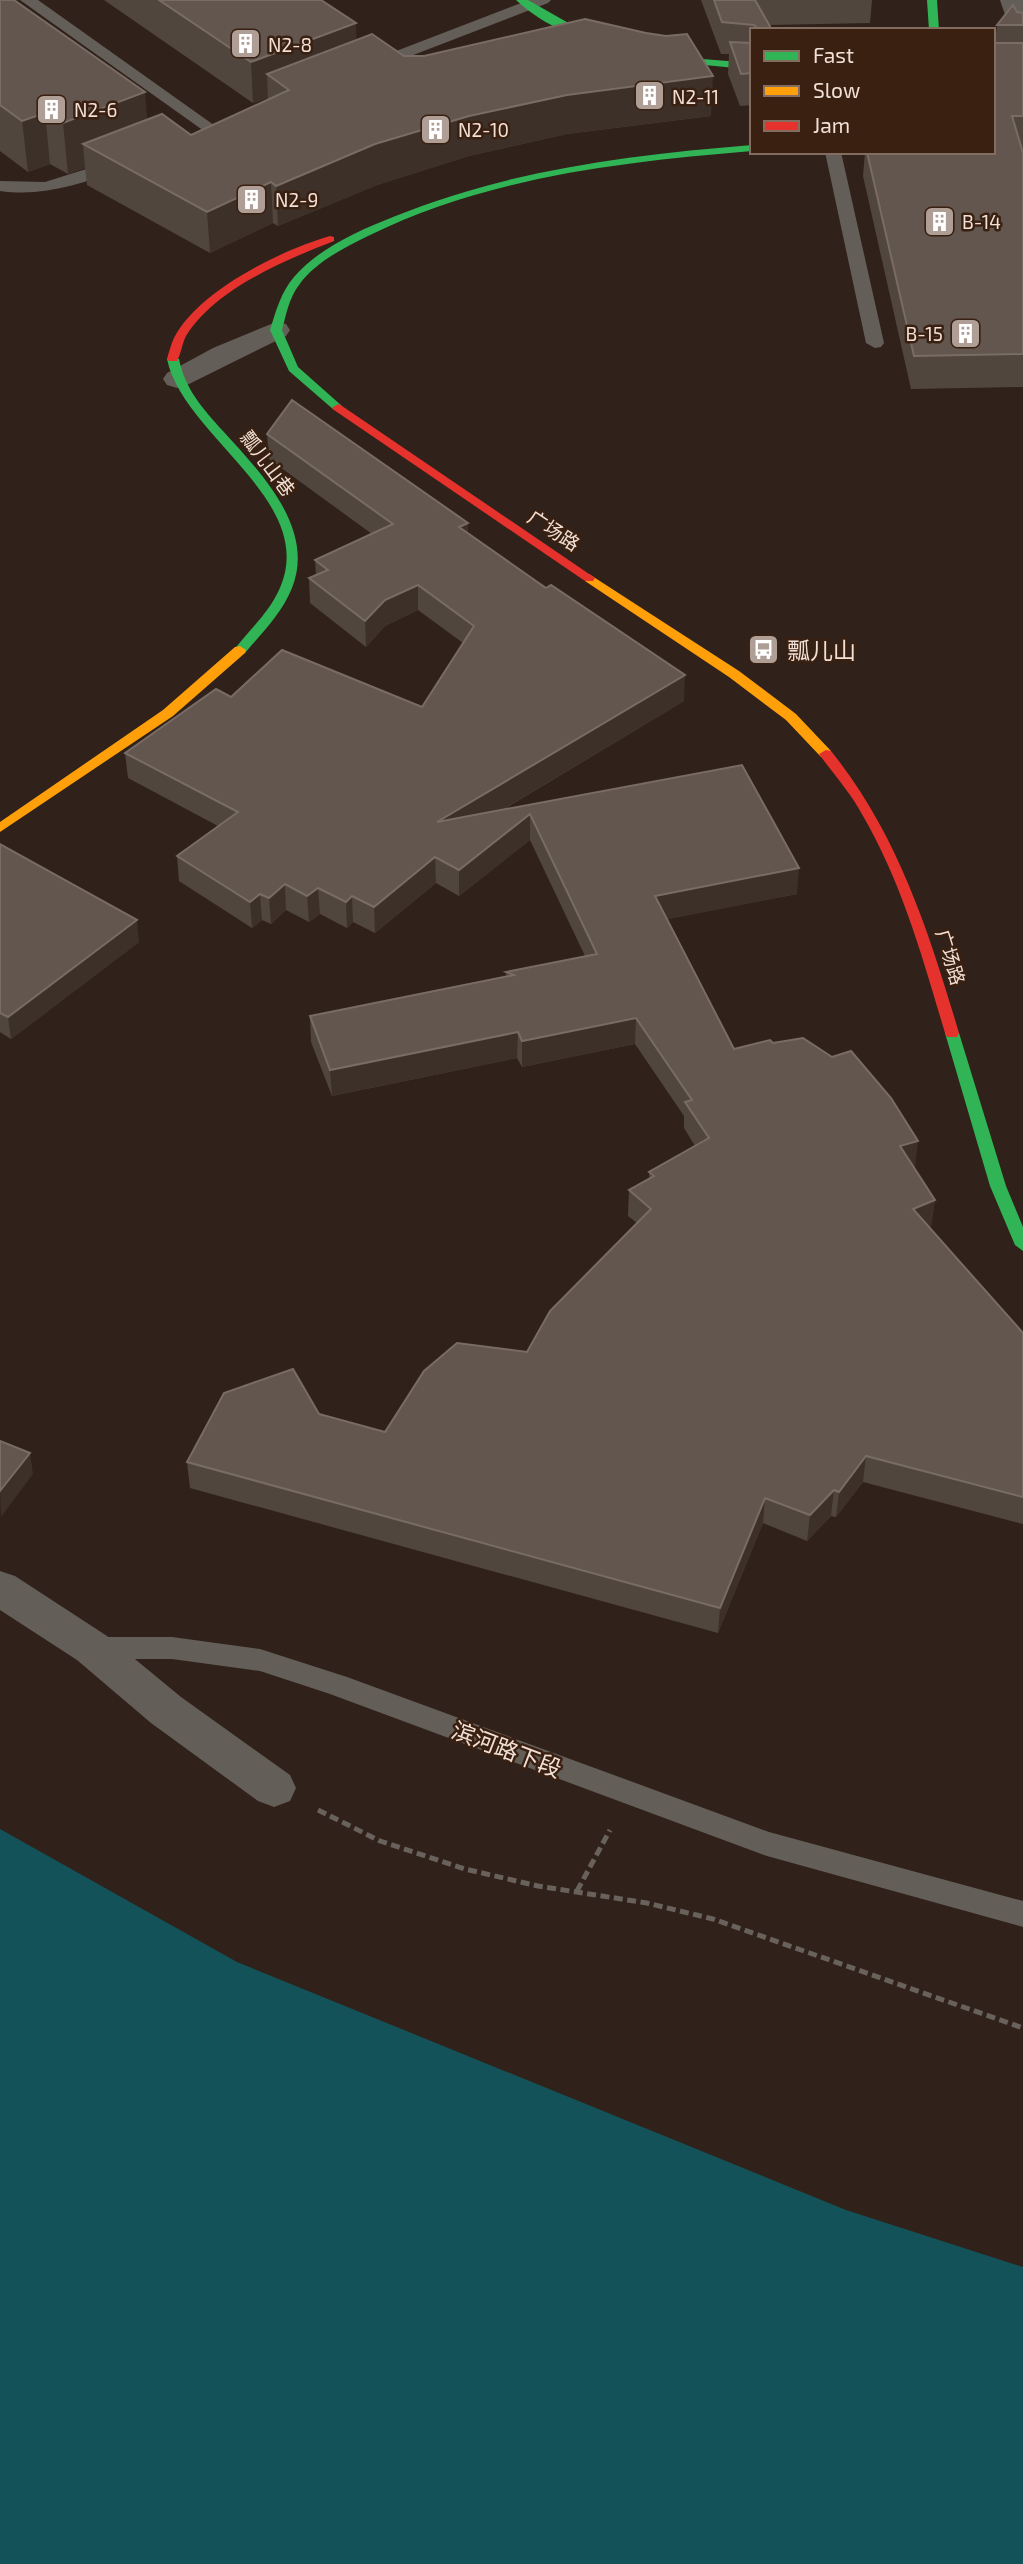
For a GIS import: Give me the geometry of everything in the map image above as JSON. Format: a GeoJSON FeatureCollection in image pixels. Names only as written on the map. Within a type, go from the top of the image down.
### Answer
{"type":"FeatureCollection","features":[{"type":"Feature","properties":{"kind":"main road"},"geometry":{"type":"LineString","coordinates":[[531,2],[576,33],[638,52],[675,60],[750,66]]}},
{"type":"Feature","properties":{"kind":"main road"},"geometry":{"type":"LineString","coordinates":[[933,5],[934,28]]}},
{"type":"Feature","properties":{"kind":"main road"},"geometry":{"type":"LineString","coordinates":[[643,36],[685,45],[750,50]]}},
{"type":"Feature","properties":{"kind":"main road"},"geometry":{"type":"LineString","coordinates":[[177,379],[173,357],[183,331],[201,312],[271,263],[306,247],[448,198],[514,180],[623,161],[750,148]]}},
{"type":"Feature","properties":{"kind":"main road"},"geometry":{"type":"LineString","coordinates":[[276,330],[286,297],[302,275],[335,249],[398,217]]}},
{"type":"Feature","properties":{"kind":"main road","name":"广场路"},"geometry":{"type":"LineString","coordinates":[[276,330],[293,369],[323,397],[502,521],[734,674],[791,717],[834,763],[867,808],[921,928],[998,1186],[1021,1233]]}},
{"type":"Feature","properties":{"kind":"main road","name":"瓢儿山巷"},"geometry":{"type":"LineString","coordinates":[[0,828],[172,709],[260,632],[284,596],[293,569],[292,547],[284,521],[265,489],[196,407],[177,379]]}},
{"type":"Feature","properties":{"kind":"street"},"geometry":{"type":"LineString","coordinates":[[1014,4],[1020,45]]}},
{"type":"Feature","properties":{"kind":"street"},"geometry":{"type":"LineString","coordinates":[[177,379],[276,330]]}},
{"type":"Feature","properties":{"kind":"street"},"geometry":{"type":"LineString","coordinates":[[0,1588],[92,1648],[166,1710],[274,1788]]}},
{"type":"Feature","properties":{"kind":"lane"},"geometry":{"type":"LineString","coordinates":[[29,0],[216,126],[186,138]]}},
{"type":"Feature","properties":{"kind":"lane"},"geometry":{"type":"LineString","coordinates":[[356,72],[531,2]]}},
{"type":"Feature","properties":{"kind":"lane"},"geometry":{"type":"LineString","coordinates":[[360,49],[381,62]]}},
{"type":"Feature","properties":{"kind":"lane"},"geometry":{"type":"LineString","coordinates":[[834,154],[875,343]]}},
{"type":"Feature","properties":{"kind":"lane"},"geometry":{"type":"LineString","coordinates":[[0,186],[18,189],[50,188],[125,161]]}},
{"type":"Feature","properties":{"kind":"lane","name":"滨河路下段"},"geometry":{"type":"LineString","coordinates":[[92,1648],[172,1648],[260,1660],[337,1685],[767,1844],[1023,1914]]}},
{"type":"Feature","properties":{"kind":"path"},"geometry":{"type":"LineString","coordinates":[[274,1788],[380,1842],[465,1869],[538,1886],[647,1903],[713,1919],[1023,2028]]}},
{"type":"Feature","properties":{"kind":"path"},"geometry":{"type":"LineString","coordinates":[[578,1891],[629,1795]]}},
{"type":"Feature","properties":{"kind":"water"},"geometry":{"type":"Polygon","coordinates":[[[0,1829],[237,1962],[846,2210],[1023,2267],[1023,2564],[0,2564],[0,1829]]]}},
{"type":"Feature","properties":{"kind":"building"},"geometry":{"type":"Polygon","coordinates":[[[0,0],[14,0],[145,92],[63,123],[45,113],[22,121],[0,105],[0,0]]]}},
{"type":"Feature","properties":{"kind":"building"},"geometry":{"type":"Polygon","coordinates":[[[159,0],[321,0],[356,23],[251,62],[159,0]]]}},
{"type":"Feature","properties":{"kind":"building"},"geometry":{"type":"Polygon","coordinates":[[[714,0],[755,0],[771,28],[756,28],[754,25],[722,22],[714,0]]]}},
{"type":"Feature","properties":{"kind":"building"},"geometry":{"type":"Polygon","coordinates":[[[1013,5],[1017,12],[1023,13],[1023,25],[997,25],[1013,5]]]}},
{"type":"Feature","properties":{"kind":"building"},"geometry":{"type":"Polygon","coordinates":[[[585,19],[666,36],[687,34],[713,76],[567,95],[469,116],[375,144],[276,186],[271,182],[207,212],[83,144],[162,114],[191,135],[289,90],[267,74],[372,34],[404,56],[424,56],[585,19]]]}},
{"type":"Feature","properties":{"kind":"building"},"geometry":{"type":"Polygon","coordinates":[[[730,42],[750,43],[750,73],[741,74],[730,42]]]}},
{"type":"Feature","properties":{"kind":"building"},"geometry":{"type":"Polygon","coordinates":[[[995,43],[1023,43],[1023,116],[1012,116],[1023,153],[1023,354],[914,356],[867,154],[995,154],[995,43]]]}},
{"type":"Feature","properties":{"kind":"building"},"geometry":{"type":"Polygon","coordinates":[[[292,400],[468,523],[459,527],[546,588],[551,585],[685,675],[437,822],[742,765],[799,868],[655,896],[734,1049],[770,1040],[773,1043],[803,1038],[832,1057],[851,1051],[891,1098],[918,1141],[900,1146],[935,1200],[913,1209],[1023,1333],[1023,1497],[866,1456],[839,1492],[834,1490],[810,1515],[765,1498],[720,1608],[187,1462],[224,1393],[293,1369],[319,1414],[385,1432],[424,1371],[457,1343],[527,1352],[550,1311],[651,1209],[629,1190],[654,1176],[649,1172],[709,1138],[685,1102],[692,1100],[636,1018],[522,1041],[518,1032],[330,1070],[310,1016],[514,975],[506,972],[597,954],[530,814],[459,870],[435,857],[374,907],[352,896],[346,902],[318,888],[307,896],[285,884],[269,898],[260,894],[250,902],[177,856],[238,812],[125,753],[216,689],[231,697],[282,650],[422,707],[474,626],[418,585],[385,600],[365,621],[309,578],[328,570],[315,560],[393,524],[267,434],[292,400]]]}},
{"type":"Feature","properties":{"kind":"building"},"geometry":{"type":"Polygon","coordinates":[[[0,844],[137,920],[8,1017],[0,1013],[0,844]]]}},
{"type":"Feature","properties":{"kind":"building"},"geometry":{"type":"Polygon","coordinates":[[[0,1441],[30,1453],[0,1491],[0,1441]]]}},
{"type":"Feature","properties":{"kind":"traffic: fast"},"geometry":{"type":"LineString","coordinates":[[521,0],[575,32],[631,51],[690,61],[750,66]]}},
{"type":"Feature","properties":{"kind":"traffic: fast"},"geometry":{"type":"LineString","coordinates":[[932,0],[934,28]]}},
{"type":"Feature","properties":{"kind":"traffic: fast"},"geometry":{"type":"LineString","coordinates":[[338,408],[293,369],[276,330],[292,286],[304,272],[335,249],[380,226],[425,208],[516,181],[609,163],[750,148]]}},
{"type":"Feature","properties":{"kind":"traffic: fast"},"geometry":{"type":"LineString","coordinates":[[173,359],[178,379],[188,396],[261,483],[278,509],[289,535],[292,561],[286,588],[269,618],[240,650]]}},
{"type":"Feature","properties":{"kind":"traffic: fast"},"geometry":{"type":"LineString","coordinates":[[952,1033],[998,1186],[1023,1245]]}},
{"type":"Feature","properties":{"kind":"traffic: slow"},"geometry":{"type":"LineString","coordinates":[[589,578],[734,674],[791,717],[826,754]]}},
{"type":"Feature","properties":{"kind":"traffic: slow"},"geometry":{"type":"LineString","coordinates":[[0,828],[168,713],[240,650]]}},
{"type":"Feature","properties":{"kind":"traffic: jam"},"geometry":{"type":"LineString","coordinates":[[173,359],[179,339],[193,319],[212,301],[261,269],[330,239]]}},
{"type":"Feature","properties":{"kind":"traffic: jam"},"geometry":{"type":"LineString","coordinates":[[338,408],[589,578]]}},
{"type":"Feature","properties":{"kind":"traffic: jam"},"geometry":{"type":"LineString","coordinates":[[826,754],[870,815],[888,849],[918,923],[952,1033]]}},
{"type":"Feature","properties":{"kind":"place","name":"N2-8"},"geometry":{"type":"Point","coordinates":[245,44]}},
{"type":"Feature","properties":{"kind":"place","name":"N2-11"},"geometry":{"type":"Point","coordinates":[649,96]}},
{"type":"Feature","properties":{"kind":"place","name":"N2-6"},"geometry":{"type":"Point","coordinates":[51,109]}},
{"type":"Feature","properties":{"kind":"place","name":"N2-10"},"geometry":{"type":"Point","coordinates":[435,129]}},
{"type":"Feature","properties":{"kind":"place","name":"N2-9"},"geometry":{"type":"Point","coordinates":[252,199]}},
{"type":"Feature","properties":{"kind":"place","name":"B-14"},"geometry":{"type":"Point","coordinates":[939,221]}},
{"type":"Feature","properties":{"kind":"place","name":"B-15"},"geometry":{"type":"Point","coordinates":[966,333]}},
{"type":"Feature","properties":{"kind":"place","name":"瓢儿山"},"geometry":{"type":"Point","coordinates":[764,650]}}]}
